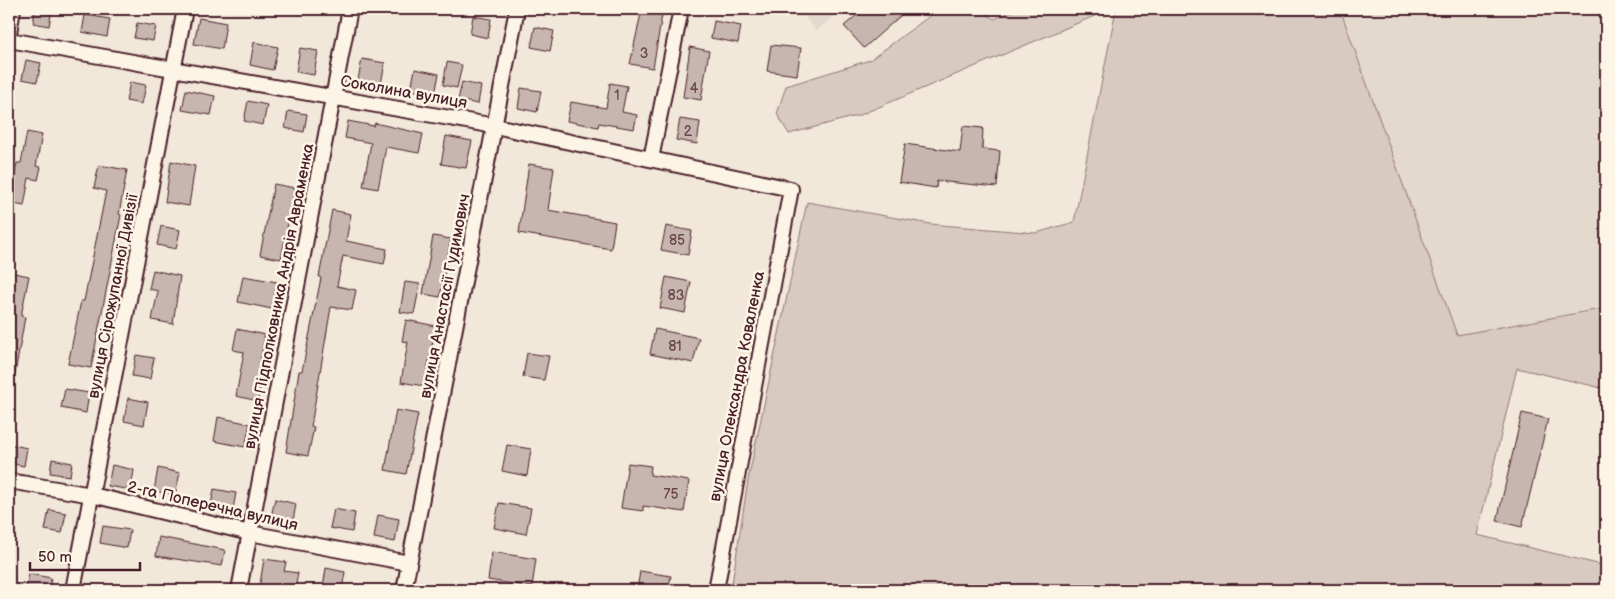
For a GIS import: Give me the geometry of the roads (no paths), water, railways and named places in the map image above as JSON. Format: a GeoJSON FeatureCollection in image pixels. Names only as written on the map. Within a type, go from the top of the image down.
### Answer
{"type":"FeatureCollection","features":[{"type":"Feature","properties":{"kind":"street"},"geometry":{"type":"LineString","coordinates":[[9,33],[13,9]]}},
{"type":"Feature","properties":{"kind":"street","name":"вулиця Сірожупанної Дивізії"},"geometry":{"type":"LineString","coordinates":[[73,590],[185,9]]}},
{"type":"Feature","properties":{"kind":"street","name":"вулиця Підполковника Андрія Авраменка"},"geometry":{"type":"LineString","coordinates":[[239,590],[350,9]]}},
{"type":"Feature","properties":{"kind":"street","name":"вулиця Анастасії Гудимович"},"geometry":{"type":"LineString","coordinates":[[404,590],[517,9]]}},
{"type":"Feature","properties":{"kind":"street"},"geometry":{"type":"LineString","coordinates":[[651,159],[681,9]]}},
{"type":"Feature","properties":{"kind":"street","name":"Соколина вулиця"},"geometry":{"type":"LineString","coordinates":[[9,40],[495,126],[791,189]]}},
{"type":"Feature","properties":{"kind":"street","name":"вулиця Олександра Коваленка"},"geometry":{"type":"LineString","coordinates":[[716,590],[791,189]]}},
{"type":"Feature","properties":{"kind":"street","name":"2-га Поперечна вулиця"},"geometry":{"type":"LineString","coordinates":[[9,481],[92,495],[250,533],[409,563]]}}]}
